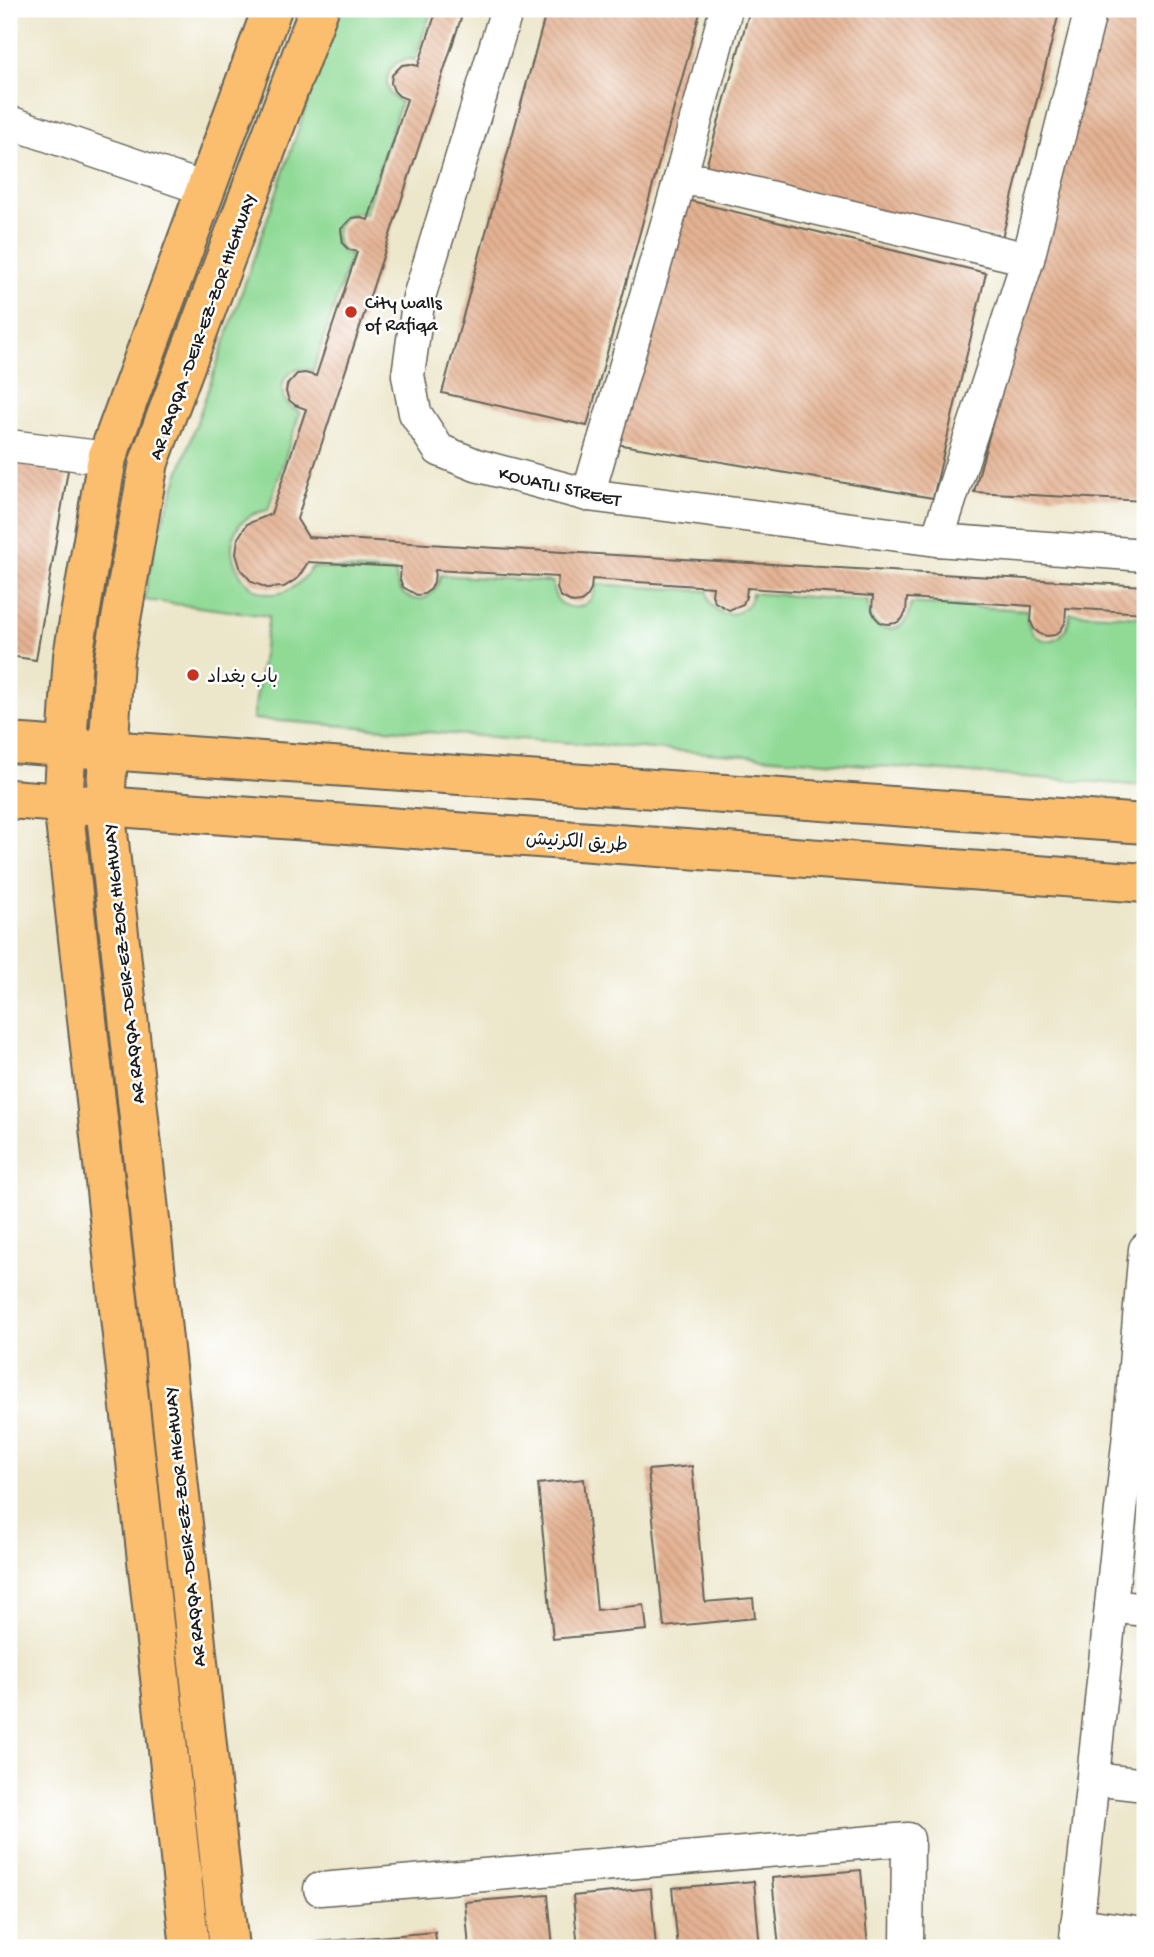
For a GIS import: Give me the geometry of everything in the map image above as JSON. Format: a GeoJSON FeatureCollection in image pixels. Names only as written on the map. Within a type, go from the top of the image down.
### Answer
{"type":"FeatureCollection","features":[{"type":"Feature","properties":{"kind":"main road","name":"AR RAQQA -DEIR-EZ-ZOR HIGHWAY"},"geometry":{"type":"LineString","coordinates":[[190,1948],[63,803],[73,656],[107,458],[269,9]]}},
{"type":"Feature","properties":{"kind":"main road","name":"AR RAQQA -DEIR-EZ-ZOR HIGHWAY"},"geometry":{"type":"LineString","coordinates":[[229,1948],[105,805],[114,659],[149,462],[320,9]]}},
{"type":"Feature","properties":{"kind":"main road"},"geometry":{"type":"LineString","coordinates":[[9,743],[1145,824]]}},
{"type":"Feature","properties":{"kind":"main road","name":"طريق الكرنيش"},"geometry":{"type":"LineString","coordinates":[[9,799],[1145,883]]}},
{"type":"Feature","properties":{"kind":"street","name":"KOUATLI STREET"},"geometry":{"type":"LineString","coordinates":[[508,9],[419,297],[408,375],[415,413],[439,450],[476,465],[588,495],[937,540],[1145,555]]}},
{"type":"Feature","properties":{"kind":"street"},"geometry":{"type":"LineString","coordinates":[[588,495],[680,179],[726,9]]}},
{"type":"Feature","properties":{"kind":"street"},"geometry":{"type":"LineString","coordinates":[[937,540],[1028,259],[1091,9]]}},
{"type":"Feature","properties":{"kind":"street"},"geometry":{"type":"LineString","coordinates":[[9,122],[205,189]]}},
{"type":"Feature","properties":{"kind":"street"},"geometry":{"type":"LineString","coordinates":[[680,179],[702,181],[1028,259]]}},
{"type":"Feature","properties":{"kind":"street"},"geometry":{"type":"LineString","coordinates":[[9,446],[107,458]]}},
{"type":"Feature","properties":{"kind":"street"},"geometry":{"type":"LineString","coordinates":[[1145,1249],[1137,1434],[1111,1606],[1076,1936],[1145,1933]]}},
{"type":"Feature","properties":{"kind":"street"},"geometry":{"type":"LineString","coordinates":[[1111,1606],[1145,1610]]}},
{"type":"Feature","properties":{"kind":"street"},"geometry":{"type":"LineString","coordinates":[[1093,1779],[1145,1785]]}},
{"type":"Feature","properties":{"kind":"street"},"geometry":{"type":"LineString","coordinates":[[320,1889],[908,1839],[907,1948]]}},
{"type":"Feature","properties":{"kind":"green space"},"geometry":{"type":"Polygon","coordinates":[[[340,9],[432,9],[415,60],[398,62],[388,75],[388,90],[401,102],[365,214],[347,215],[337,228],[338,244],[351,255],[313,371],[294,371],[283,383],[285,399],[300,412],[268,510],[245,520],[234,536],[233,556],[240,574],[254,588],[272,594],[292,588],[312,567],[396,572],[397,583],[402,592],[416,599],[432,594],[440,575],[553,582],[558,600],[573,607],[588,602],[596,584],[708,591],[709,600],[714,607],[728,614],[743,609],[749,603],[752,593],[868,601],[869,613],[874,622],[888,629],[904,623],[911,603],[1027,610],[1028,623],[1033,632],[1039,638],[1047,640],[1062,634],[1070,613],[1145,617],[1145,786],[253,719],[269,616],[144,600],[156,540],[340,9]]]}},
{"type":"Feature","properties":{"kind":"building","name":"City walls of Rafiqa"},"geometry":{"type":"Polygon","coordinates":[[[437,9],[464,9],[297,519],[308,537],[1145,586],[1145,613],[1066,608],[1065,623],[1061,630],[1055,635],[1047,636],[1034,629],[1031,622],[1032,606],[907,598],[906,612],[902,619],[888,624],[881,623],[875,617],[872,610],[873,596],[747,588],[743,604],[729,610],[715,602],[713,587],[592,579],[587,597],[581,602],[573,603],[560,596],[557,588],[558,577],[435,570],[431,589],[417,595],[403,587],[400,580],[401,567],[308,562],[298,578],[284,587],[267,588],[252,582],[241,570],[236,554],[238,538],[247,524],[271,514],[306,409],[289,400],[287,385],[297,374],[316,376],[357,252],[343,244],[341,229],[352,218],[368,220],[407,99],[394,91],[392,75],[402,65],[418,66],[437,9]]]}},
{"type":"Feature","properties":{"kind":"building"},"geometry":{"type":"Polygon","coordinates":[[[547,9],[701,9],[587,426],[442,393],[547,9]]]}},
{"type":"Feature","properties":{"kind":"building"},"geometry":{"type":"Polygon","coordinates":[[[750,9],[1060,9],[1002,238],[702,181],[750,9]]]}},
{"type":"Feature","properties":{"kind":"building"},"geometry":{"type":"Polygon","coordinates":[[[1104,9],[1145,9],[1145,501],[974,492],[1104,9]]]}},
{"type":"Feature","properties":{"kind":"building"},"geometry":{"type":"Polygon","coordinates":[[[687,200],[986,273],[933,498],[610,443],[687,200]]]}},
{"type":"Feature","properties":{"kind":"building"},"geometry":{"type":"Polygon","coordinates":[[[9,459],[68,470],[36,660],[9,656],[9,459]]]}},
{"type":"Feature","properties":{"kind":"building"},"geometry":{"type":"Polygon","coordinates":[[[692,1466],[705,1602],[753,1598],[755,1618],[664,1627],[648,1470],[692,1466]]]}},
{"type":"Feature","properties":{"kind":"building"},"geometry":{"type":"Polygon","coordinates":[[[584,1479],[597,1610],[644,1605],[647,1630],[553,1639],[538,1484],[584,1479]]]}},
{"type":"Feature","properties":{"kind":"building"},"geometry":{"type":"Polygon","coordinates":[[[861,1870],[868,1948],[779,1948],[772,1878],[861,1870]]]}},
{"type":"Feature","properties":{"kind":"building"},"geometry":{"type":"Polygon","coordinates":[[[754,1881],[760,1948],[678,1948],[672,1888],[754,1881]]]}},
{"type":"Feature","properties":{"kind":"building"},"geometry":{"type":"Polygon","coordinates":[[[651,1888],[656,1948],[578,1948],[573,1896],[651,1888]]]}},
{"type":"Feature","properties":{"kind":"building"},"geometry":{"type":"Polygon","coordinates":[[[548,1895],[553,1948],[469,1948],[465,1902],[548,1895]]]}},
{"type":"Feature","properties":{"kind":"building"},"geometry":{"type":"Polygon","coordinates":[[[435,1932],[437,1948],[318,1948],[317,1942],[435,1932]]]}},
{"type":"Feature","properties":{"kind":"place","name":"City walls of Rafiqa"},"geometry":{"type":"Point","coordinates":[351,312]}},
{"type":"Feature","properties":{"kind":"place","name":"باب بغداد"},"geometry":{"type":"Point","coordinates":[193,675]}}]}
